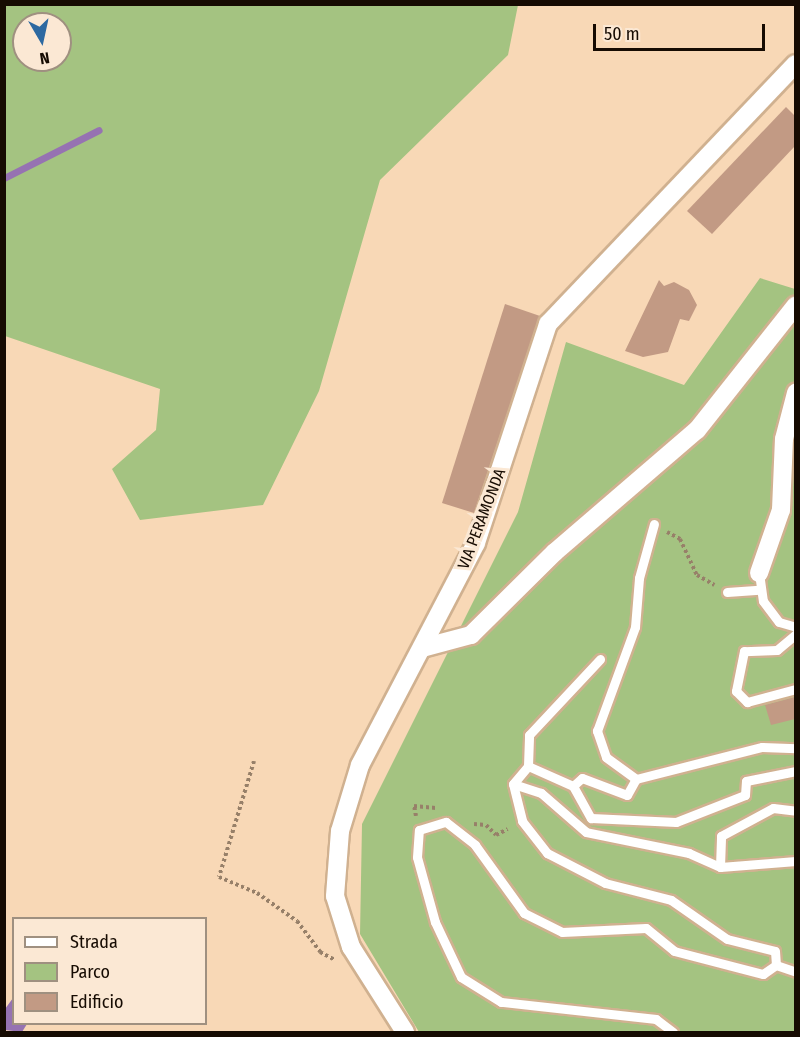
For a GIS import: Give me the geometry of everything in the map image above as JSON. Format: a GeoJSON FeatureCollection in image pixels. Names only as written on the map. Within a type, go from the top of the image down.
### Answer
{"type":"FeatureCollection","features":[{"type":"Feature","properties":{"kind":"street","name":"VIA PERAMONDA"},"geometry":{"type":"LineString","coordinates":[[405,1032],[360,962],[334,896],[340,831],[360,765],[476,543],[549,324],[795,64]]}},
{"type":"Feature","properties":{"kind":"street"},"geometry":{"type":"LineString","coordinates":[[422,648],[471,635],[555,552],[697,430],[795,305]]}},
{"type":"Feature","properties":{"kind":"street"},"geometry":{"type":"LineString","coordinates":[[759,581],[781,510],[784,439],[795,393]]}},
{"type":"Feature","properties":{"kind":"lane"},"geometry":{"type":"LineString","coordinates":[[636,779],[606,757],[597,730],[635,627],[639,578],[654,524]]}},
{"type":"Feature","properties":{"kind":"lane"},"geometry":{"type":"LineString","coordinates":[[727,592],[759,581],[779,622],[795,627]]}},
{"type":"Feature","properties":{"kind":"lane"},"geometry":{"type":"LineString","coordinates":[[795,634],[777,650],[744,651],[736,691],[747,702],[795,689]]}},
{"type":"Feature","properties":{"kind":"lane"},"geometry":{"type":"LineString","coordinates":[[513,784],[528,766],[529,735],[600,659]]}},
{"type":"Feature","properties":{"kind":"lane"},"geometry":{"type":"LineString","coordinates":[[573,786],[582,778],[627,795],[636,779],[762,747],[795,748]]}},
{"type":"Feature","properties":{"kind":"lane"},"geometry":{"type":"LineString","coordinates":[[528,766],[573,786],[591,818],[676,822],[745,795],[746,781],[795,771]]}},
{"type":"Feature","properties":{"kind":"lane"},"geometry":{"type":"LineString","coordinates":[[513,784],[541,793],[586,832],[689,853],[720,867],[795,861]]}},
{"type":"Feature","properties":{"kind":"lane"},"geometry":{"type":"LineString","coordinates":[[513,784],[522,821],[547,853],[605,883],[671,900],[727,939],[775,951],[776,965]]}},
{"type":"Feature","properties":{"kind":"lane"},"geometry":{"type":"LineString","coordinates":[[720,867],[721,836],[773,808],[795,811]]}},
{"type":"Feature","properties":{"kind":"lane"},"geometry":{"type":"LineString","coordinates":[[674,1032],[656,1019],[501,1002],[462,977],[432,911],[417,857],[419,830],[446,822],[475,845],[524,913],[562,932],[646,928],[674,951],[763,974],[776,965]]}},
{"type":"Feature","properties":{"kind":"lane"},"geometry":{"type":"LineString","coordinates":[[776,965],[795,972]]}},
{"type":"Feature","properties":{"kind":"path"},"geometry":{"type":"LineString","coordinates":[[654,524],[680,539],[697,575],[727,592]]}},
{"type":"Feature","properties":{"kind":"path"},"geometry":{"type":"LineString","coordinates":[[254,761],[219,877],[248,887],[297,921],[330,959],[360,962]]}},
{"type":"Feature","properties":{"kind":"green space"},"geometry":{"type":"Polygon","coordinates":[[[5,4],[518,5],[508,55],[380,180],[319,391],[263,505],[140,520],[112,469],[156,430],[160,389],[5,336],[5,4]]]}},
{"type":"Feature","properties":{"kind":"green space"},"geometry":{"type":"Polygon","coordinates":[[[760,278],[795,289],[795,1032],[419,1032],[360,934],[362,824],[518,512],[566,342],[684,385],[760,278]]]}},
{"type":"Feature","properties":{"kind":"shaded area"},"geometry":{"type":"Polygon","coordinates":[[[12,999],[12,1025],[26,1025],[22,1032],[5,1030],[5,1009],[12,999]]]}},
{"type":"Feature","properties":{"kind":"building"},"geometry":{"type":"Polygon","coordinates":[[[786,107],[795,116],[795,146],[712,234],[687,211],[786,107]]]}},
{"type":"Feature","properties":{"kind":"building"},"geometry":{"type":"Polygon","coordinates":[[[659,280],[664,286],[674,282],[689,290],[697,305],[689,321],[680,319],[668,352],[643,357],[625,351],[659,280]]]}},
{"type":"Feature","properties":{"kind":"building"},"geometry":{"type":"Polygon","coordinates":[[[505,304],[540,316],[474,513],[442,503],[505,304]]]}},
{"type":"Feature","properties":{"kind":"building"},"geometry":{"type":"Polygon","coordinates":[[[795,697],[795,719],[771,725],[765,705],[795,697]]]}},
{"type":"Feature","properties":{"kind":"waterway"},"geometry":{"type":"LineString","coordinates":[[4,178],[99,130]]}}]}
